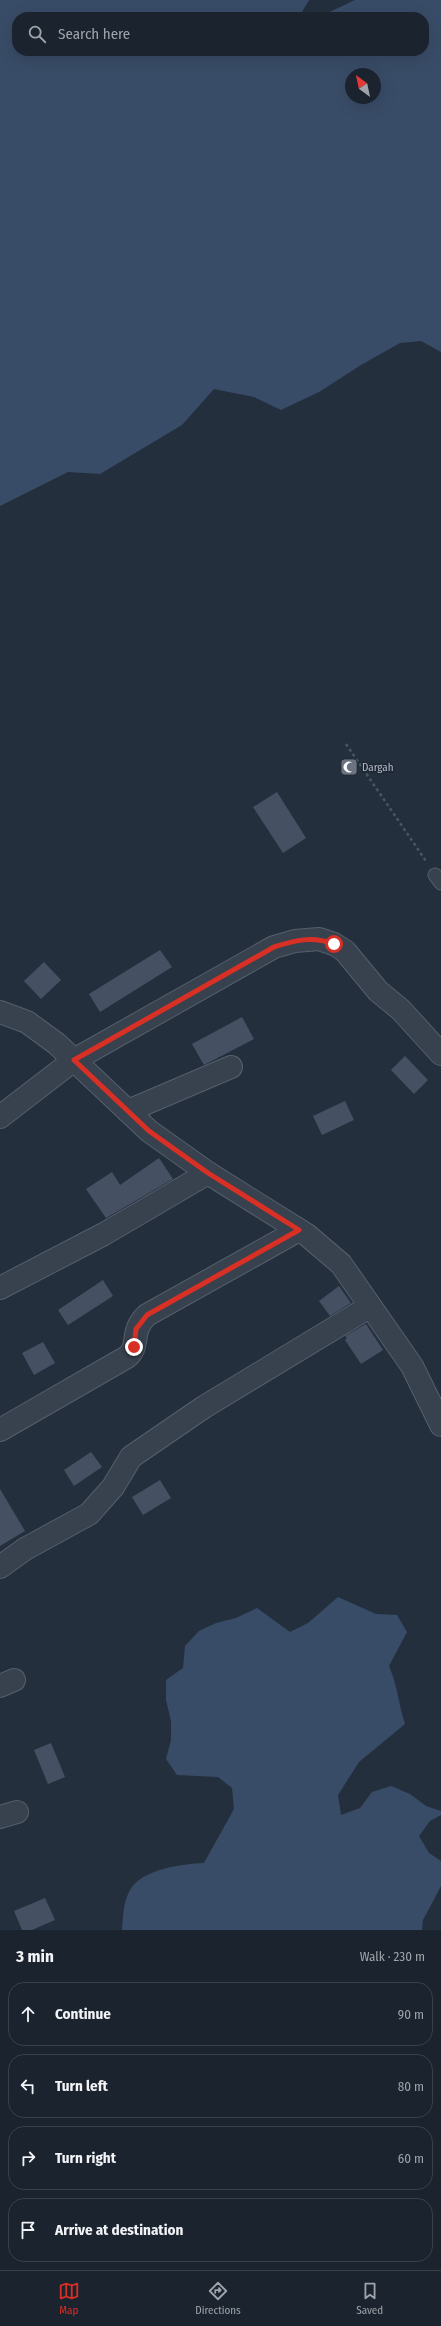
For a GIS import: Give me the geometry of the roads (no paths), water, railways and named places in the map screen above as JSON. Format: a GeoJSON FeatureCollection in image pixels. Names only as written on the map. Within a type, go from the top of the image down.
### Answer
{"type":"FeatureCollection","features":[{"type":"Feature","properties":{"kind":"street"},"geometry":{"type":"LineString","coordinates":[[0,1117],[74,1060],[274,947],[295,941],[319,939],[334,944],[345,951],[378,991],[400,1010],[441,1054]]}},
{"type":"Feature","properties":{"kind":"street"},"geometry":{"type":"LineString","coordinates":[[0,1012],[27,1022],[57,1044],[149,1131],[208,1173],[299,1230],[341,1264],[369,1307],[412,1366],[440,1421]]}},
{"type":"Feature","properties":{"kind":"street"},"geometry":{"type":"LineString","coordinates":[[128,1111],[231,1067]]}},
{"type":"Feature","properties":{"kind":"street"},"geometry":{"type":"LineString","coordinates":[[0,1288],[104,1234],[208,1173]]}},
{"type":"Feature","properties":{"kind":"street"},"geometry":{"type":"LineString","coordinates":[[0,1430],[127,1357],[134,1347],[136,1329],[147,1315],[299,1230]]}},
{"type":"Feature","properties":{"kind":"street"},"geometry":{"type":"LineString","coordinates":[[0,1567],[25,1549],[89,1514],[113,1487],[131,1457],[204,1407],[369,1307]]}},
{"type":"Feature","properties":{"kind":"water"},"geometry":{"type":"Polygon","coordinates":[[[0,0],[309,0],[302,12],[12,12],[12,56],[429,56],[429,12],[330,12],[355,0],[441,0],[441,352],[421,341],[400,343],[361,365],[319,392],[281,410],[254,397],[214,389],[182,425],[100,474],[68,472],[0,506],[0,0]]]}},
{"type":"Feature","properties":{"kind":"water"},"geometry":{"type":"Polygon","coordinates":[[[338,1597],[376,1614],[397,1615],[407,1632],[389,1666],[405,1724],[359,1762],[338,1795],[341,1815],[360,1808],[372,1792],[391,1786],[410,1794],[426,1806],[441,1811],[441,1815],[430,1821],[419,1836],[429,1853],[441,1861],[441,1886],[423,1920],[422,1930],[122,1930],[126,1899],[130,1890],[136,1883],[153,1872],[163,1869],[174,1866],[204,1863],[234,1809],[232,1788],[218,1777],[177,1775],[166,1759],[171,1740],[171,1721],[166,1700],[166,1680],[183,1668],[185,1646],[199,1631],[216,1623],[236,1618],[257,1608],[290,1632],[308,1623],[338,1597]]]}},
{"type":"Feature","properties":{"kind":"place","name":"Dargah"},"geometry":{"type":"Point","coordinates":[349,767]}}]}
